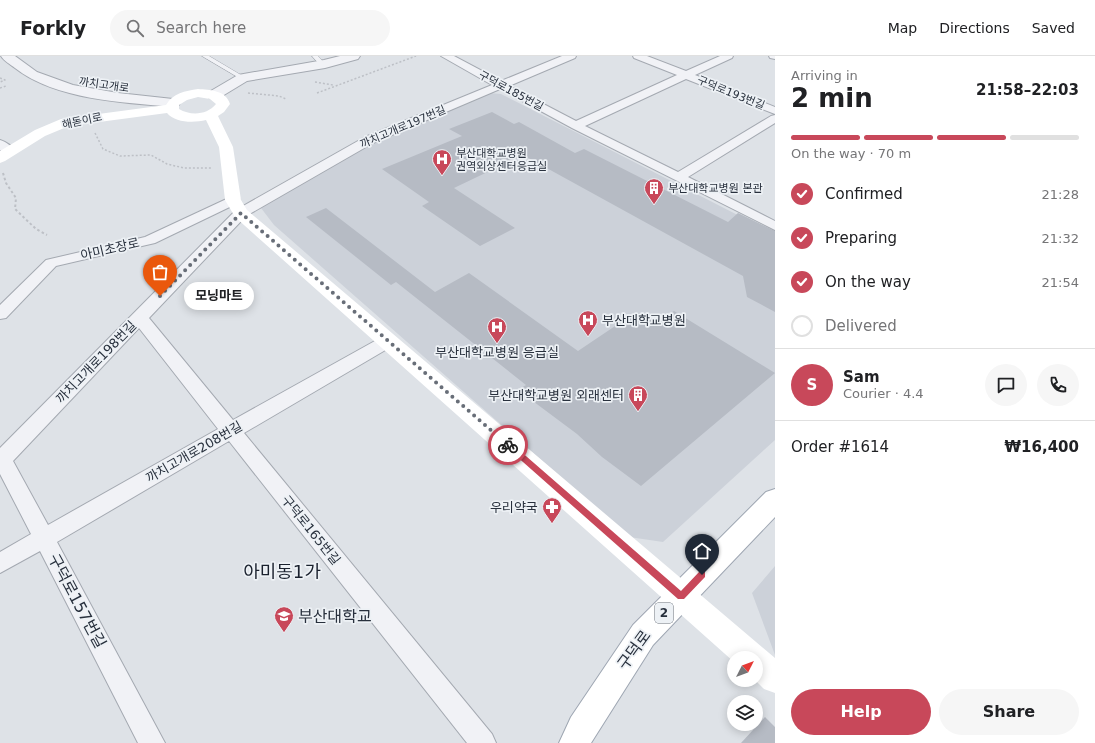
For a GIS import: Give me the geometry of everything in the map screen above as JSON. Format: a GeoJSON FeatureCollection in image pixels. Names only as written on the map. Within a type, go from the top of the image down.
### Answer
{"type":"FeatureCollection","features":[{"type":"Feature","properties":{"kind":"main road"},"geometry":{"type":"LineString","coordinates":[[219,92],[223,104],[221,108],[210,114],[202,117],[184,117],[173,112],[172,105],[181,97],[192,94],[219,92]]}},
{"type":"Feature","properties":{"kind":"main road","name":"해돋이로"},"geometry":{"type":"LineString","coordinates":[[3,156],[40,133],[71,121],[137,105],[172,105]]}},
{"type":"Feature","properties":{"kind":"main road"},"geometry":{"type":"LineString","coordinates":[[210,114],[226,147],[228,167],[237,206],[388,341],[744,651]]}},
{"type":"Feature","properties":{"kind":"main road","name":"구덕로"},"geometry":{"type":"LineString","coordinates":[[575,743],[582,728],[643,635],[775,500]]}},
{"type":"Feature","properties":{"kind":"main road"},"geometry":{"type":"LineString","coordinates":[[763,667],[775,678]]}},
{"type":"Feature","properties":{"kind":"street"},"geometry":{"type":"LineString","coordinates":[[7,56],[32,75],[70,89],[100,94],[137,105]]}},
{"type":"Feature","properties":{"kind":"street","name":"까치고개로"},"geometry":{"type":"LineString","coordinates":[[23,56],[42,71],[95,86],[192,94]]}},
{"type":"Feature","properties":{"kind":"street"},"geometry":{"type":"LineString","coordinates":[[219,92],[243,78],[318,60],[354,56]]}},
{"type":"Feature","properties":{"kind":"street","name":"구덕로185번길"},"geometry":{"type":"LineString","coordinates":[[446,56],[576,126],[775,226]]}},
{"type":"Feature","properties":{"kind":"street","name":"까치고개로197번길"},"geometry":{"type":"LineString","coordinates":[[237,206],[369,140],[571,56]]}},
{"type":"Feature","properties":{"kind":"street","name":"구덕로193번길"},"geometry":{"type":"LineString","coordinates":[[638,56],[775,111]]}},
{"type":"Feature","properties":{"kind":"street","name":"구덕로193번길"},"geometry":{"type":"LineString","coordinates":[[686,75],[728,56]]}},
{"type":"Feature","properties":{"kind":"street"},"geometry":{"type":"LineString","coordinates":[[576,126],[686,75]]}},
{"type":"Feature","properties":{"kind":"street"},"geometry":{"type":"LineString","coordinates":[[679,177],[775,118]]}},
{"type":"Feature","properties":{"kind":"street","name":"아미초장로"},"geometry":{"type":"LineString","coordinates":[[0,314],[51,263],[150,240],[237,206]]}},
{"type":"Feature","properties":{"kind":"street","name":"까치고개로198번길"},"geometry":{"type":"LineString","coordinates":[[2,459],[139,317],[237,206]]}},
{"type":"Feature","properties":{"kind":"street","name":"구덕로165번길"},"geometry":{"type":"LineString","coordinates":[[139,317],[231,430],[477,741]]}},
{"type":"Feature","properties":{"kind":"street","name":"까치고개로208번길"},"geometry":{"type":"LineString","coordinates":[[0,563],[388,341]]}},
{"type":"Feature","properties":{"kind":"street","name":"구덕로157번길"},"geometry":{"type":"LineString","coordinates":[[2,459],[152,743]]}},
{"type":"Feature","properties":{"kind":"lane"},"geometry":{"type":"LineString","coordinates":[[206,56],[243,78]]}},
{"type":"Feature","properties":{"kind":"path"},"geometry":{"type":"LineString","coordinates":[[317,93],[416,56]]}},
{"type":"Feature","properties":{"kind":"path"},"geometry":{"type":"LineString","coordinates":[[0,78],[5,80],[0,82]]}},
{"type":"Feature","properties":{"kind":"path"},"geometry":{"type":"LineString","coordinates":[[0,88],[6,86]]}},
{"type":"Feature","properties":{"kind":"path"},"geometry":{"type":"LineString","coordinates":[[219,92],[280,96],[286,99]]}},
{"type":"Feature","properties":{"kind":"path"},"geometry":{"type":"LineString","coordinates":[[71,121],[76,128],[92,131],[96,134],[103,149],[120,156],[151,155],[167,164],[184,168],[206,169],[228,167]]}},
{"type":"Feature","properties":{"kind":"path"},"geometry":{"type":"LineString","coordinates":[[3,156],[6,183],[16,198],[15,209],[36,229],[47,235]]}},
{"type":"Feature","properties":{"kind":"shaded area","name":"부산대학교병원"},"geometry":{"type":"Polygon","coordinates":[[[490,93],[501,94],[775,234],[775,440],[663,542],[629,537],[274,225],[261,208],[368,143],[490,93]]]}},
{"type":"Feature","properties":{"kind":"shaded area"},"geometry":{"type":"Polygon","coordinates":[[[775,566],[775,655],[752,593],[775,566]]]}},
{"type":"Feature","properties":{"kind":"building"},"geometry":{"type":"Polygon","coordinates":[[[492,112],[514,124],[519,122],[575,153],[584,149],[728,222],[738,213],[775,231],[775,312],[747,297],[743,276],[523,155],[454,188],[515,228],[480,246],[422,206],[429,202],[382,169],[462,136],[449,129],[492,112]]]}},
{"type":"Feature","properties":{"kind":"building","name":"부산대학교병원 외래센터"},"geometry":{"type":"Polygon","coordinates":[[[326,208],[435,292],[469,273],[578,351],[636,312],[657,322],[674,311],[775,373],[641,486],[602,457],[577,434],[518,390],[526,385],[396,282],[391,285],[306,217],[326,208]]]}},
{"type":"Feature","properties":{"kind":"building"},"geometry":{"type":"Polygon","coordinates":[[[765,717],[775,727],[775,743],[741,743],[752,731],[763,731],[763,719],[765,717]]]}},
{"type":"Feature","properties":{"kind":"way so far"},"geometry":{"type":"LineString","coordinates":[[160,296],[241,213],[508,445]]}},
{"type":"Feature","properties":{"kind":"place","name":"부산대학교병원 권역외상센터응급실"},"geometry":{"type":"Point","coordinates":[442,176]}},
{"type":"Feature","properties":{"kind":"place","name":"부산대학교병원 본관"},"geometry":{"type":"Point","coordinates":[654,205]}},
{"type":"Feature","properties":{"kind":"place","name":"모닝마트"},"geometry":{"type":"Point","coordinates":[160,296]}},
{"type":"Feature","properties":{"kind":"place","name":"부산대학교병원"},"geometry":{"type":"Point","coordinates":[588,337]}},
{"type":"Feature","properties":{"kind":"place","name":"부산대학교병원 응급실"},"geometry":{"type":"Point","coordinates":[497,344]}},
{"type":"Feature","properties":{"kind":"place","name":"부산대학교병원 외래센터"},"geometry":{"type":"Point","coordinates":[638,412]}},
{"type":"Feature","properties":{"kind":"place","name":"우리약국"},"geometry":{"type":"Point","coordinates":[552,524]}},
{"type":"Feature","properties":{"kind":"place","name":"부산대학교"},"geometry":{"type":"Point","coordinates":[284,633]}},
{"type":"Feature","properties":{"kind":"district","name":"아미동1가"},"geometry":{"type":"Point","coordinates":[282,571]}},
{"type":"Feature","properties":{"kind":"route"},"geometry":{"type":"LineString","coordinates":[[508,445],[681,596],[702,575]]}}]}
